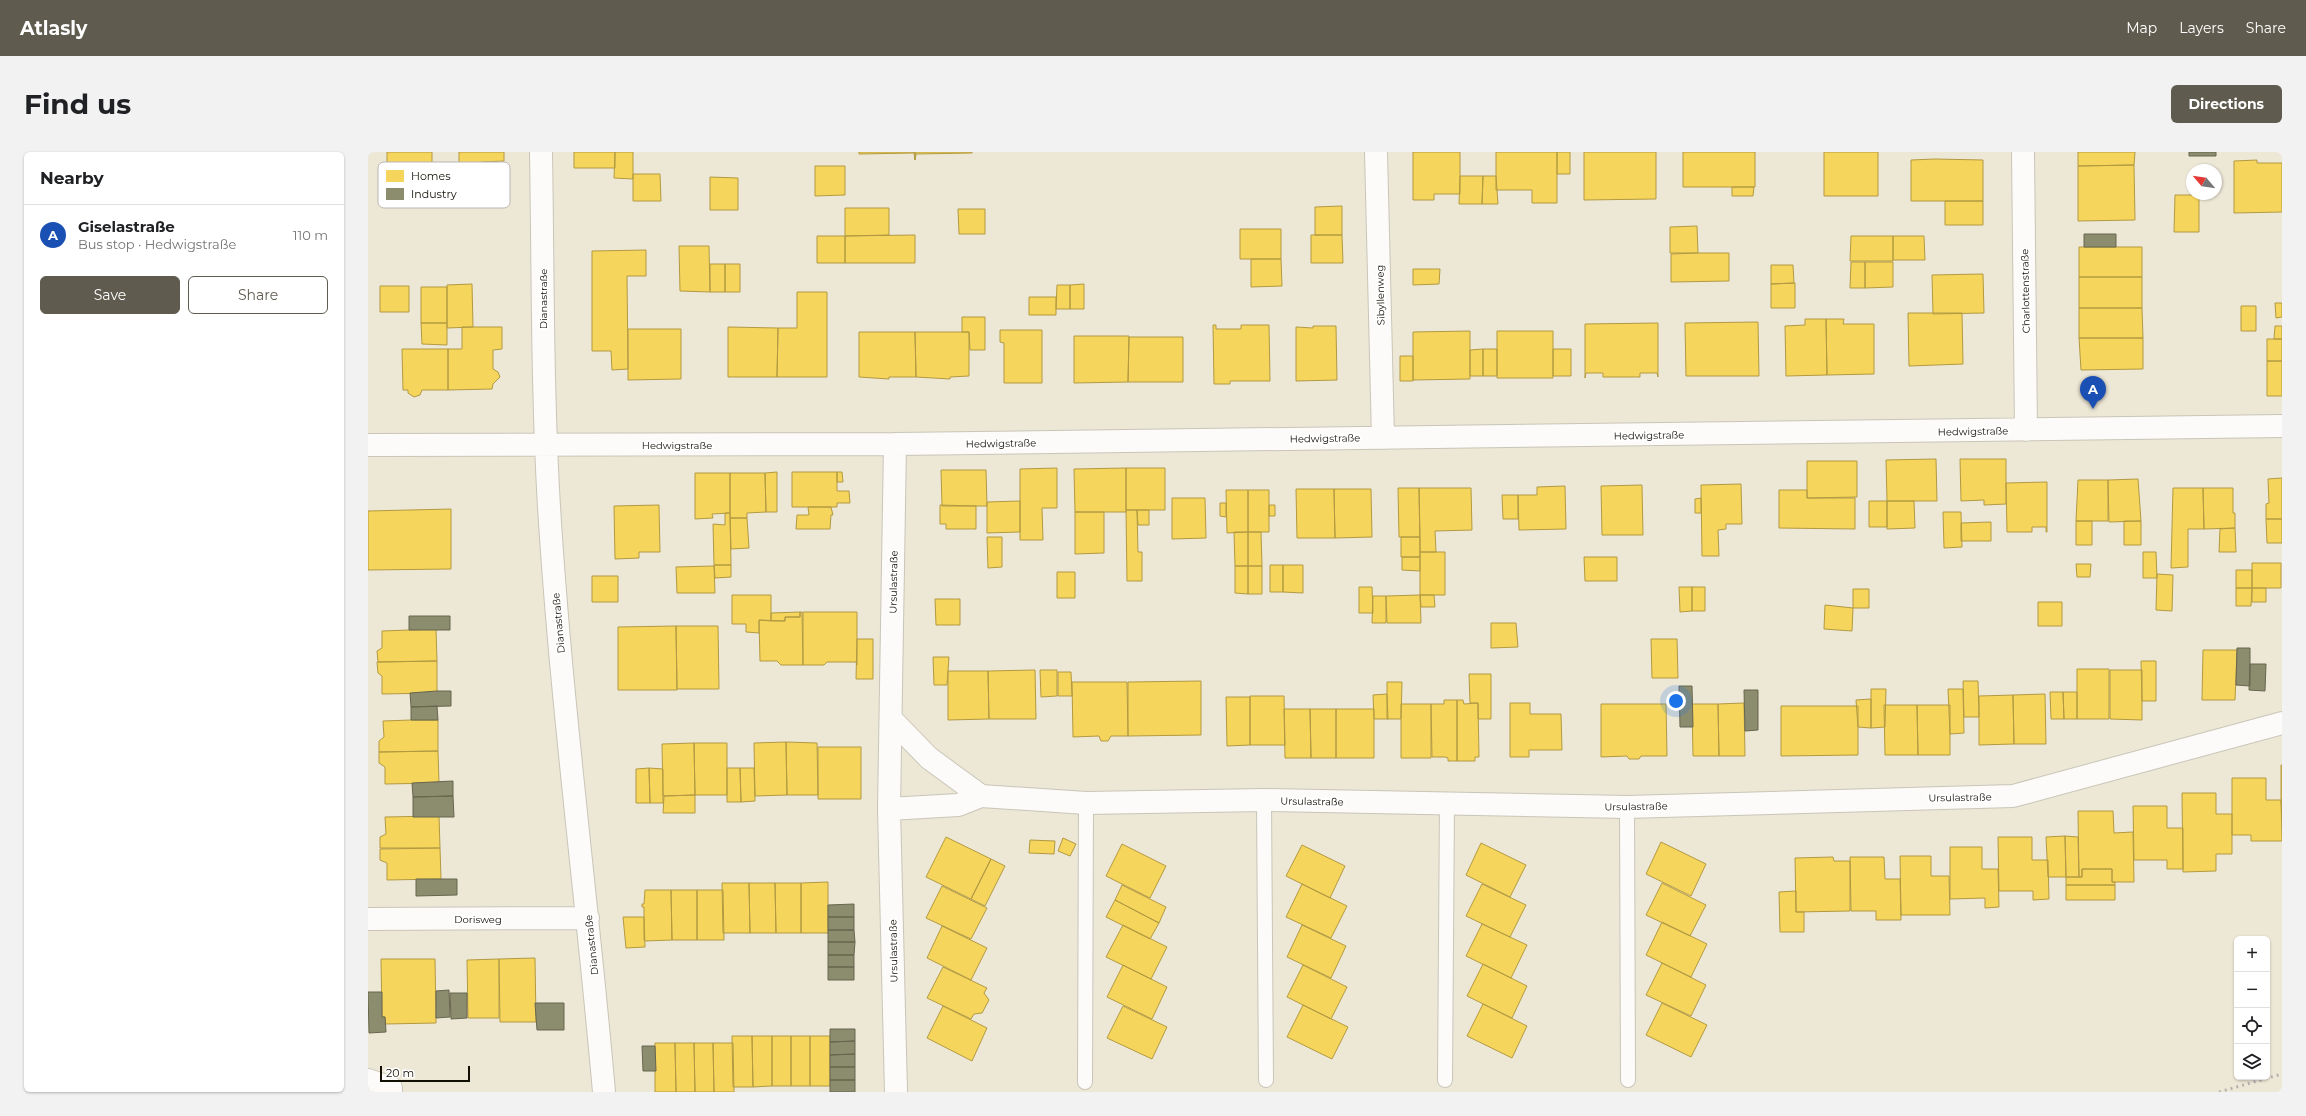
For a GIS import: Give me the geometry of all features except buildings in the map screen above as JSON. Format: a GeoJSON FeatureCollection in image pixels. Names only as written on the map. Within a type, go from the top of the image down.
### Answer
{"type":"FeatureCollection","features":[{"type":"Feature","properties":{"kind":"street","name":"Dianastraße"},"geometry":{"type":"LineString","coordinates":[[542,152],[543,373],[549,508],[563,681],[588,918],[604,1092]]}},
{"type":"Feature","properties":{"kind":"street","name":"Sibyllenweg"},"geometry":{"type":"LineString","coordinates":[[1376,152],[1383,438]]}},
{"type":"Feature","properties":{"kind":"street","name":"Charlottenstraße"},"geometry":{"type":"LineString","coordinates":[[2023,152],[2026,430]]}},
{"type":"Feature","properties":{"kind":"street","name":"Hedwigstraße"},"geometry":{"type":"LineString","coordinates":[[368,445],[546,446],[895,444],[2282,426]]}},
{"type":"Feature","properties":{"kind":"street","name":"Ursulastraße"},"geometry":{"type":"LineString","coordinates":[[895,444],[890,809],[896,1092]]}},
{"type":"Feature","properties":{"kind":"street"},"geometry":{"type":"LineString","coordinates":[[892,720],[928,758],[981,796]]}},
{"type":"Feature","properties":{"kind":"street","name":"Ursulastraße"},"geometry":{"type":"LineString","coordinates":[[890,809],[958,805],[981,796],[1086,804],[1264,800],[1447,802],[1627,807],[2013,796],[2282,723]]}},
{"type":"Feature","properties":{"kind":"street","name":"Dorisweg"},"geometry":{"type":"LineString","coordinates":[[368,919],[588,918]]}},
{"type":"Feature","properties":{"kind":"street"},"geometry":{"type":"LineString","coordinates":[[368,1080],[391,1088],[391,1092]]}},
{"type":"Feature","properties":{"kind":"lane"},"geometry":{"type":"LineString","coordinates":[[1264,800],[1266,1080]]}},
{"type":"Feature","properties":{"kind":"lane"},"geometry":{"type":"LineString","coordinates":[[1445,1080],[1447,802]]}},
{"type":"Feature","properties":{"kind":"lane"},"geometry":{"type":"LineString","coordinates":[[1085,1082],[1086,804]]}},
{"type":"Feature","properties":{"kind":"lane"},"geometry":{"type":"LineString","coordinates":[[1627,807],[1628,1080]]}},
{"type":"Feature","properties":{"kind":"railway"},"geometry":{"type":"LineString","coordinates":[[2219,1092],[2282,1074]]}},
{"type":"Feature","properties":{"kind":"place","name":"Giselastraße"},"geometry":{"type":"Point","coordinates":[2093,409]}}]}
